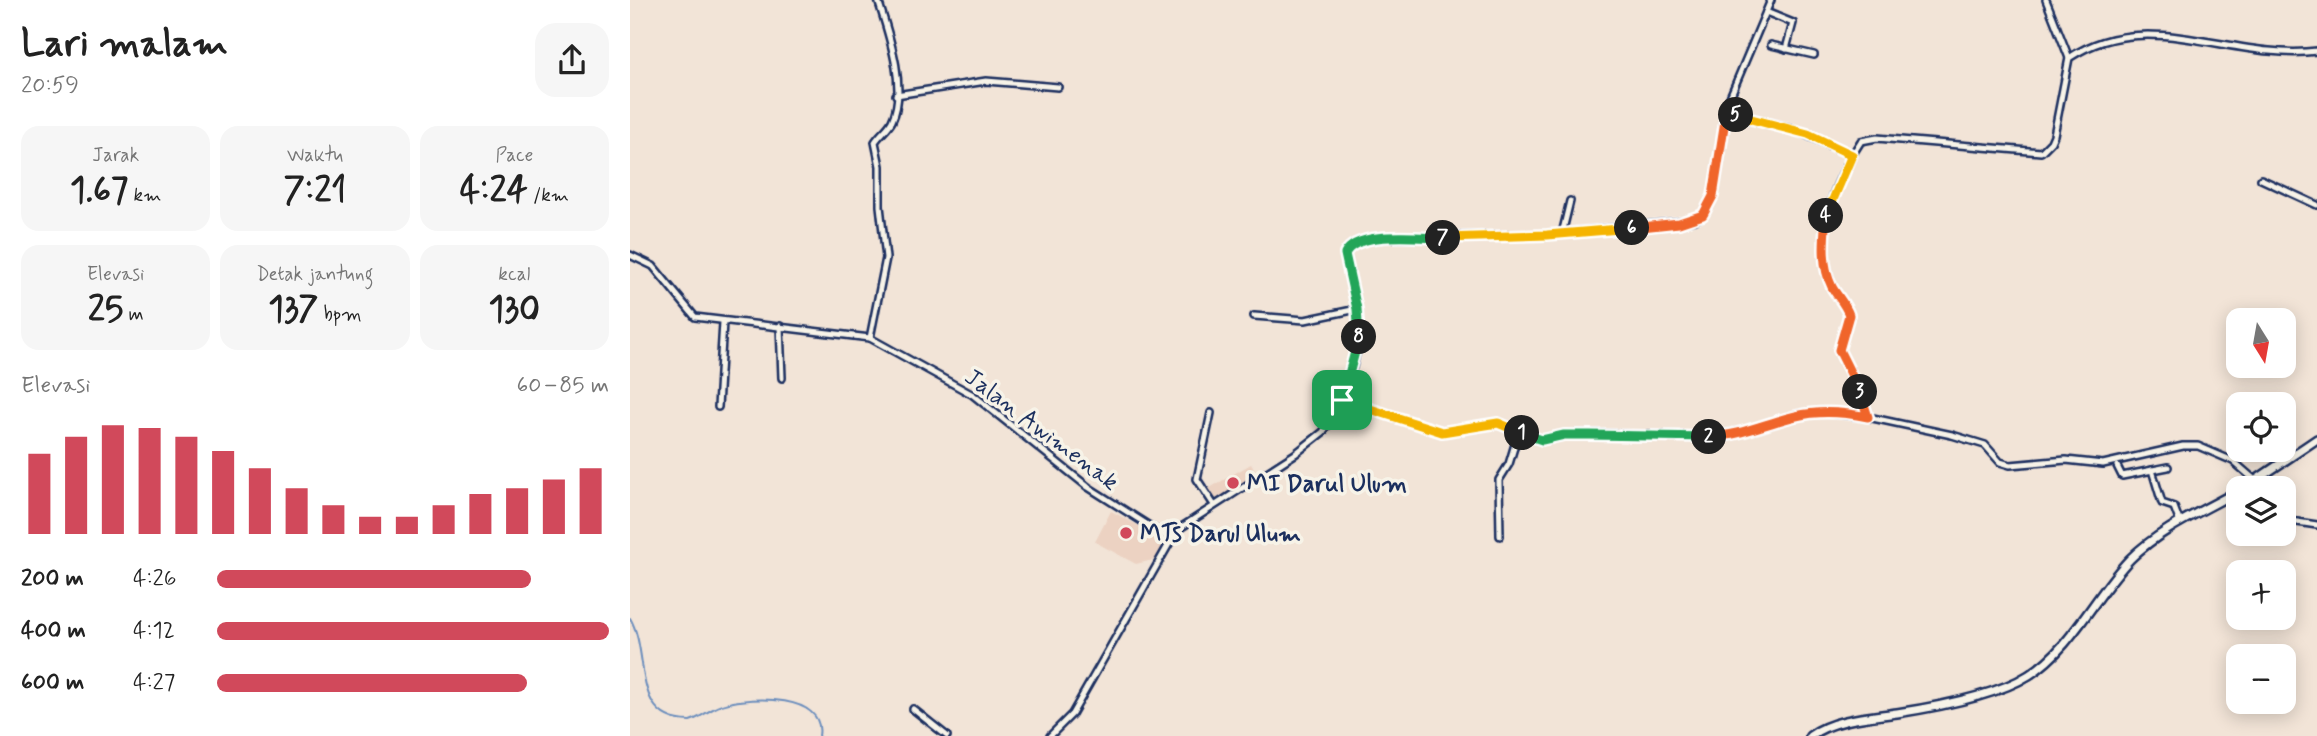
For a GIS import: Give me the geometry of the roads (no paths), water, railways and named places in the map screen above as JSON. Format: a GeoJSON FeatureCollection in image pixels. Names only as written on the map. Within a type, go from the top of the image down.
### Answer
{"type":"FeatureCollection","features":[{"type":"Feature","properties":{"kind":"main road"},"geometry":{"type":"LineString","coordinates":[[2269,476],[2317,439]]}},
{"type":"Feature","properties":{"kind":"main road"},"geometry":{"type":"LineString","coordinates":[[1810,736],[1836,724],[1923,709],[1972,696],[2029,676],[2056,652],[2131,558],[2180,523],[2226,498]]}},
{"type":"Feature","properties":{"kind":"street"},"geometry":{"type":"LineString","coordinates":[[870,338],[886,258],[880,206],[880,166],[875,142],[894,118],[896,95],[894,54],[878,0]]}},
{"type":"Feature","properties":{"kind":"street"},"geometry":{"type":"LineString","coordinates":[[1050,736],[1072,713],[1170,539],[1185,523],[1316,439],[1327,428],[1342,400],[1359,340],[1357,309],[1345,254],[1355,243],[1380,238],[1562,234],[1679,223],[1703,215],[1713,196],[1726,114],[1771,0]]}},
{"type":"Feature","properties":{"kind":"street"},"geometry":{"type":"LineString","coordinates":[[1868,417],[1859,389],[1839,350],[1849,315],[1830,284],[1824,254],[1827,214],[1852,155],[1861,141],[1877,138],[2041,152],[2054,135],[2069,58],[2046,0]]}},
{"type":"Feature","properties":{"kind":"street"},"geometry":{"type":"LineString","coordinates":[[1766,12],[1793,23],[1786,49]]}},
{"type":"Feature","properties":{"kind":"street"},"geometry":{"type":"LineString","coordinates":[[2069,58],[2119,38],[2151,33],[2184,36],[2252,51],[2317,51]]}},
{"type":"Feature","properties":{"kind":"street"},"geometry":{"type":"LineString","coordinates":[[1770,45],[1814,55]]}},
{"type":"Feature","properties":{"kind":"street"},"geometry":{"type":"LineString","coordinates":[[896,95],[986,82],[1058,87]]}},
{"type":"Feature","properties":{"kind":"street"},"geometry":{"type":"LineString","coordinates":[[1726,114],[1790,128],[1852,155]]}},
{"type":"Feature","properties":{"kind":"street"},"geometry":{"type":"LineString","coordinates":[[2261,179],[2317,205]]}},
{"type":"Feature","properties":{"kind":"street"},"geometry":{"type":"LineString","coordinates":[[1562,234],[1570,201]]}},
{"type":"Feature","properties":{"kind":"street","name":"Jalan Awimenak"},"geometry":{"type":"LineString","coordinates":[[630,254],[653,265],[695,317],[870,338],[974,395],[1088,487],[1170,539]]}},
{"type":"Feature","properties":{"kind":"street"},"geometry":{"type":"LineString","coordinates":[[1254,316],[1305,320],[1357,309]]}},
{"type":"Feature","properties":{"kind":"street"},"geometry":{"type":"LineString","coordinates":[[718,407],[723,322]]}},
{"type":"Feature","properties":{"kind":"street"},"geometry":{"type":"LineString","coordinates":[[779,326],[782,378]]}},
{"type":"Feature","properties":{"kind":"street"},"geometry":{"type":"LineString","coordinates":[[1342,400],[1442,432],[1498,423],[1542,440],[1564,435],[1713,437],[1741,433],[1810,414],[1847,413],[1981,444],[2000,462],[2010,465],[2066,460],[2102,464],[2183,446],[2198,446],[2221,454],[2247,476]]}},
{"type":"Feature","properties":{"kind":"street"},"geometry":{"type":"LineString","coordinates":[[1211,413],[1197,479],[1214,505]]}},
{"type":"Feature","properties":{"kind":"street"},"geometry":{"type":"LineString","coordinates":[[1500,536],[1499,480],[1509,464],[1519,431]]}},
{"type":"Feature","properties":{"kind":"street"},"geometry":{"type":"LineString","coordinates":[[2117,466],[2122,476],[2168,467]]}},
{"type":"Feature","properties":{"kind":"street"},"geometry":{"type":"LineString","coordinates":[[2152,470],[2162,503],[2174,507],[2180,523]]}},
{"type":"Feature","properties":{"kind":"street"},"geometry":{"type":"LineString","coordinates":[[2296,522],[2317,525]]}},
{"type":"Feature","properties":{"kind":"street"},"geometry":{"type":"LineString","coordinates":[[913,709],[947,736]]}},
{"type":"Feature","properties":{"kind":"waterway"},"geometry":{"type":"LineString","coordinates":[[630,618],[640,649],[645,683],[658,710],[671,718],[690,721],[720,705],[737,701],[785,701],[811,712],[818,722],[819,736]]}},
{"type":"Feature","properties":{"kind":"place","name":"MI Darul Ulum"},"geometry":{"type":"Point","coordinates":[1233,483]}},
{"type":"Feature","properties":{"kind":"place","name":"MTs Darul Ulum"},"geometry":{"type":"Point","coordinates":[1126,533]}}]}
